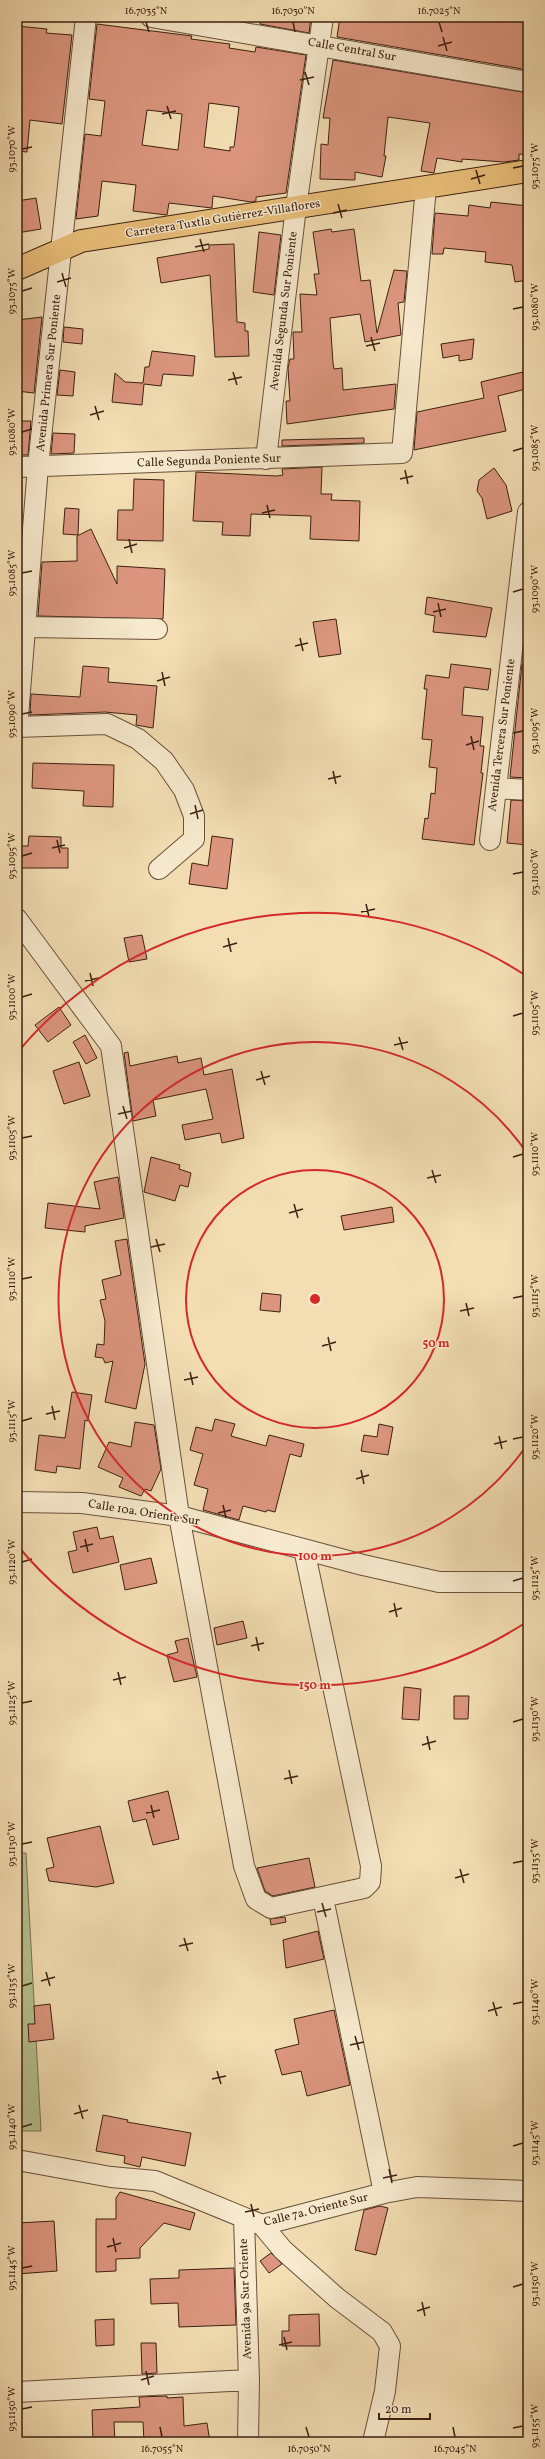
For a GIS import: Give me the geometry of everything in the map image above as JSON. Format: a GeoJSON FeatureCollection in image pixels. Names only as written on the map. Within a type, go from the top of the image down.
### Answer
{"type":"FeatureCollection","features":[{"type":"Feature","properties":{"kind":"main road","name":"Carretera Tuxtla Gutiérrez-Villaflores"},"geometry":{"type":"LineString","coordinates":[[17,269],[81,241],[528,171]]}},
{"type":"Feature","properties":{"kind":"street","name":"Avenida Primera Sur Poniente"},"geometry":{"type":"LineString","coordinates":[[17,728],[38,466],[63,249],[64,214],[86,17]]}},
{"type":"Feature","properties":{"kind":"street","name":"Calle Central Sur"},"geometry":{"type":"LineString","coordinates":[[151,17],[320,44],[528,82]]}},
{"type":"Feature","properties":{"kind":"street","name":"Avenida Segunda Sur Poniente"},"geometry":{"type":"LineString","coordinates":[[266,459],[296,207],[323,17]]}},
{"type":"Feature","properties":{"kind":"street","name":"Calle Segunda Poniente Sur"},"geometry":{"type":"LineString","coordinates":[[17,467],[402,454],[426,187]]}},
{"type":"Feature","properties":{"kind":"street","name":"Avenida Tercera Sur Poniente"},"geometry":{"type":"LineString","coordinates":[[490,840],[528,512]]}},
{"type":"Feature","properties":{"kind":"street"},"geometry":{"type":"LineString","coordinates":[[26,627],[157,629]]}},
{"type":"Feature","properties":{"kind":"street"},"geometry":{"type":"LineString","coordinates":[[17,728],[107,724],[138,738],[164,761],[184,790],[194,816],[194,839],[160,869]]}},
{"type":"Feature","properties":{"kind":"street"},"geometry":{"type":"LineString","coordinates":[[496,788],[528,790]]}},
{"type":"Feature","properties":{"kind":"street"},"geometry":{"type":"LineString","coordinates":[[17,918],[111,1046],[179,1516],[244,1866],[256,1899],[272,1908],[364,1888],[370,1882],[371,1866],[304,1549]]}},
{"type":"Feature","properties":{"kind":"street","name":"Calle 10a. Oriente Sur"},"geometry":{"type":"LineString","coordinates":[[17,1502],[82,1503],[179,1516],[304,1549],[439,1582],[528,1582]]}},
{"type":"Feature","properties":{"kind":"street"},"geometry":{"type":"LineString","coordinates":[[323,1898],[384,2193]]}},
{"type":"Feature","properties":{"kind":"street"},"geometry":{"type":"LineString","coordinates":[[17,2160],[111,2177],[155,2181],[253,2221],[282,2250],[337,2298],[382,2332],[390,2346],[385,2391],[373,2442]]}},
{"type":"Feature","properties":{"kind":"street","name":"Calle 7a. Oriente Sur"},"geometry":{"type":"LineString","coordinates":[[253,2221],[417,2187],[528,2191]]}},
{"type":"Feature","properties":{"kind":"street","name":"Avenida 9a Sur Oriente"},"geometry":{"type":"LineString","coordinates":[[248,2442],[253,2221]]}},
{"type":"Feature","properties":{"kind":"street"},"geometry":{"type":"LineString","coordinates":[[17,2392],[249,2380]]}},
{"type":"Feature","properties":{"kind":"green space"},"geometry":{"type":"Polygon","coordinates":[[[17,1853],[26,1853],[41,2131],[17,2131],[17,1853]]]}},
{"type":"Feature","properties":{"kind":"building"},"geometry":{"type":"Polygon","coordinates":[[[261,17],[311,17],[309,33],[260,24],[261,17]]]}},
{"type":"Feature","properties":{"kind":"building"},"geometry":{"type":"Polygon","coordinates":[[[340,17],[528,17],[528,70],[337,37],[340,17]]]}},
{"type":"Feature","properties":{"kind":"building"},"geometry":{"type":"Polygon","coordinates":[[[97,24],[192,36],[191,39],[230,44],[229,48],[255,52],[256,47],[306,55],[286,193],[256,197],[256,201],[251,202],[213,196],[212,208],[169,203],[167,215],[133,211],[136,185],[102,181],[98,216],[76,219],[85,134],[101,136],[105,101],[89,99],[97,24]],[[209,103],[204,147],[230,151],[230,147],[234,147],[239,107],[209,103]],[[147,110],[142,145],[178,150],[182,114],[147,110]]]}},
{"type":"Feature","properties":{"kind":"building"},"geometry":{"type":"Polygon","coordinates":[[[17,26],[47,29],[46,33],[72,35],[62,124],[30,120],[27,152],[17,151],[17,26]]]}},
{"type":"Feature","properties":{"kind":"building"},"geometry":{"type":"Polygon","coordinates":[[[333,60],[528,93],[528,155],[519,154],[519,160],[504,162],[462,159],[462,162],[437,158],[434,173],[421,171],[430,123],[388,117],[384,156],[386,156],[382,177],[355,172],[355,180],[320,179],[321,144],[328,145],[330,118],[323,118],[333,60]]]}},
{"type":"Feature","properties":{"kind":"building"},"geometry":{"type":"Polygon","coordinates":[[[36,198],[41,229],[17,233],[17,201],[36,198]]]}},
{"type":"Feature","properties":{"kind":"building"},"geometry":{"type":"Polygon","coordinates":[[[491,202],[528,206],[528,280],[515,282],[512,265],[485,262],[486,252],[444,248],[443,254],[432,254],[435,213],[468,216],[469,205],[490,208],[491,202]]]}},
{"type":"Feature","properties":{"kind":"building"},"geometry":{"type":"Polygon","coordinates":[[[331,229],[332,232],[354,229],[361,281],[370,280],[377,333],[394,270],[407,271],[404,302],[398,303],[401,335],[365,342],[360,314],[330,318],[334,369],[342,368],[343,390],[396,384],[394,409],[287,424],[286,401],[290,401],[288,368],[290,359],[294,359],[293,332],[302,332],[300,294],[317,295],[314,274],[319,274],[313,232],[331,229]]]}},
{"type":"Feature","properties":{"kind":"building"},"geometry":{"type":"Polygon","coordinates":[[[259,232],[281,235],[274,295],[253,292],[259,232]]]}},
{"type":"Feature","properties":{"kind":"building"},"geometry":{"type":"Polygon","coordinates":[[[234,244],[237,322],[245,323],[245,331],[248,331],[249,356],[215,357],[210,275],[161,283],[157,258],[209,249],[209,245],[234,244]]]}},
{"type":"Feature","properties":{"kind":"building"},"geometry":{"type":"Polygon","coordinates":[[[42,317],[34,393],[17,391],[17,320],[42,317]]]}},
{"type":"Feature","properties":{"kind":"building"},"geometry":{"type":"Polygon","coordinates":[[[64,327],[83,329],[82,344],[63,342],[64,327]]]}},
{"type":"Feature","properties":{"kind":"building"},"geometry":{"type":"Polygon","coordinates":[[[474,339],[472,359],[459,361],[459,355],[443,358],[441,344],[474,339]]]}},
{"type":"Feature","properties":{"kind":"building"},"geometry":{"type":"Polygon","coordinates":[[[152,351],[195,356],[193,376],[163,374],[161,386],[144,384],[142,405],[112,402],[115,373],[125,382],[143,383],[145,367],[149,367],[152,351]]]}},
{"type":"Feature","properties":{"kind":"building"},"geometry":{"type":"Polygon","coordinates":[[[60,370],[75,372],[73,396],[57,395],[60,370]]]}},
{"type":"Feature","properties":{"kind":"building"},"geometry":{"type":"Polygon","coordinates":[[[523,372],[526,389],[498,396],[506,431],[414,450],[417,412],[484,398],[481,382],[523,372]]]}},
{"type":"Feature","properties":{"kind":"building"},"geometry":{"type":"Polygon","coordinates":[[[17,421],[31,421],[28,455],[17,455],[17,421]]]}},
{"type":"Feature","properties":{"kind":"building"},"geometry":{"type":"Polygon","coordinates":[[[53,433],[75,434],[74,453],[51,454],[53,433]]]}},
{"type":"Feature","properties":{"kind":"building"},"geometry":{"type":"Polygon","coordinates":[[[364,438],[364,443],[282,446],[282,440],[364,438]]]}},
{"type":"Feature","properties":{"kind":"building"},"geometry":{"type":"Polygon","coordinates":[[[322,467],[321,494],[332,494],[331,500],[360,501],[359,541],[310,539],[311,516],[251,514],[250,536],[222,535],[223,522],[193,521],[196,472],[277,476],[283,475],[282,469],[322,467]]]}},
{"type":"Feature","properties":{"kind":"building"},"geometry":{"type":"Polygon","coordinates":[[[494,468],[506,485],[512,511],[487,519],[482,498],[477,491],[479,480],[494,468]]]}},
{"type":"Feature","properties":{"kind":"building"},"geometry":{"type":"Polygon","coordinates":[[[134,479],[164,480],[163,541],[117,540],[118,510],[133,510],[134,479]]]}},
{"type":"Feature","properties":{"kind":"building"},"geometry":{"type":"Polygon","coordinates":[[[65,508],[79,509],[78,535],[63,534],[65,508]]]}},
{"type":"Feature","properties":{"kind":"building"},"geometry":{"type":"Polygon","coordinates":[[[91,529],[117,584],[117,566],[165,569],[163,619],[38,616],[42,562],[77,561],[77,536],[91,529]]]}},
{"type":"Feature","properties":{"kind":"building"},"geometry":{"type":"Polygon","coordinates":[[[427,597],[492,608],[486,637],[433,632],[435,616],[425,614],[427,597]]]}},
{"type":"Feature","properties":{"kind":"building"},"geometry":{"type":"Polygon","coordinates":[[[336,619],[341,654],[319,657],[313,622],[336,619]]]}},
{"type":"Feature","properties":{"kind":"building"},"geometry":{"type":"Polygon","coordinates":[[[451,664],[491,669],[488,690],[464,687],[462,715],[483,717],[480,746],[484,746],[481,773],[483,773],[474,845],[422,839],[425,818],[428,819],[431,793],[435,794],[437,768],[429,767],[432,740],[422,739],[427,689],[424,689],[426,675],[449,678],[451,664]]]}},
{"type":"Feature","properties":{"kind":"building"},"geometry":{"type":"Polygon","coordinates":[[[522,664],[528,664],[528,778],[510,777],[522,664]]]}},
{"type":"Feature","properties":{"kind":"building"},"geometry":{"type":"Polygon","coordinates":[[[83,666],[109,668],[108,682],[157,686],[153,728],[136,725],[137,715],[105,712],[30,715],[31,694],[80,697],[83,666]]]}},
{"type":"Feature","properties":{"kind":"building"},"geometry":{"type":"Polygon","coordinates":[[[33,763],[114,765],[113,807],[83,806],[84,791],[32,788],[33,763]]]}},
{"type":"Feature","properties":{"kind":"building"},"geometry":{"type":"Polygon","coordinates":[[[511,800],[528,801],[528,845],[507,843],[511,800]]]}},
{"type":"Feature","properties":{"kind":"building"},"geometry":{"type":"Polygon","coordinates":[[[29,836],[61,837],[61,848],[68,848],[68,868],[20,868],[20,846],[28,846],[29,836]]]}},
{"type":"Feature","properties":{"kind":"building"},"geometry":{"type":"Polygon","coordinates":[[[212,836],[233,839],[227,889],[189,884],[192,863],[208,866],[212,836]]]}},
{"type":"Feature","properties":{"kind":"building"},"geometry":{"type":"Polygon","coordinates":[[[142,935],[147,959],[129,962],[124,938],[142,935]]]}},
{"type":"Feature","properties":{"kind":"building"},"geometry":{"type":"Polygon","coordinates":[[[59,1007],[71,1025],[48,1042],[35,1025],[59,1007]]]}},
{"type":"Feature","properties":{"kind":"building"},"geometry":{"type":"Polygon","coordinates":[[[85,1035],[97,1058],[86,1064],[73,1042],[85,1035]]]}},
{"type":"Feature","properties":{"kind":"building"},"geometry":{"type":"Polygon","coordinates":[[[128,1052],[130,1066],[177,1056],[178,1063],[201,1058],[204,1075],[232,1069],[244,1138],[222,1143],[220,1133],[185,1140],[182,1125],[213,1119],[206,1089],[153,1100],[156,1116],[133,1121],[124,1053],[128,1052]]]}},
{"type":"Feature","properties":{"kind":"building"},"geometry":{"type":"Polygon","coordinates":[[[79,1062],[90,1096],[64,1104],[53,1071],[79,1062]]]}},
{"type":"Feature","properties":{"kind":"building"},"geometry":{"type":"Polygon","coordinates":[[[151,1157],[180,1165],[179,1169],[191,1173],[188,1187],[180,1185],[175,1201],[144,1192],[151,1157]]]}},
{"type":"Feature","properties":{"kind":"building"},"geometry":{"type":"Polygon","coordinates":[[[118,1177],[124,1218],[85,1226],[85,1232],[45,1228],[48,1203],[100,1209],[94,1182],[118,1177]]]}},
{"type":"Feature","properties":{"kind":"building"},"geometry":{"type":"Polygon","coordinates":[[[392,1207],[394,1222],[344,1230],[341,1216],[392,1207]]]}},
{"type":"Feature","properties":{"kind":"building"},"geometry":{"type":"Polygon","coordinates":[[[127,1239],[145,1364],[136,1409],[105,1402],[113,1361],[105,1363],[103,1358],[95,1357],[97,1344],[104,1345],[105,1321],[100,1300],[106,1299],[102,1280],[121,1275],[115,1241],[127,1239]]]}},
{"type":"Feature","properties":{"kind":"building"},"geometry":{"type":"Polygon","coordinates":[[[262,1293],[281,1295],[280,1312],[260,1310],[262,1293]]]}},
{"type":"Feature","properties":{"kind":"building"},"geometry":{"type":"Polygon","coordinates":[[[72,1392],[92,1395],[88,1421],[85,1420],[80,1469],[57,1466],[56,1473],[35,1470],[39,1435],[65,1438],[72,1392]]]}},
{"type":"Feature","properties":{"kind":"building"},"geometry":{"type":"Polygon","coordinates":[[[215,1419],[235,1424],[231,1436],[266,1446],[269,1435],[304,1444],[301,1457],[290,1454],[275,1512],[267,1510],[266,1512],[243,1506],[239,1520],[203,1510],[208,1489],[194,1485],[203,1454],[190,1450],[196,1427],[212,1431],[215,1419]]]}},
{"type":"Feature","properties":{"kind":"building"},"geometry":{"type":"Polygon","coordinates":[[[135,1422],[154,1425],[161,1469],[151,1491],[145,1489],[141,1496],[119,1487],[123,1478],[98,1467],[109,1442],[131,1447],[135,1422]]]}},
{"type":"Feature","properties":{"kind":"building"},"geometry":{"type":"Polygon","coordinates":[[[379,1424],[393,1427],[388,1455],[361,1451],[364,1435],[377,1437],[379,1424]]]}},
{"type":"Feature","properties":{"kind":"building"},"geometry":{"type":"Polygon","coordinates":[[[97,1527],[100,1539],[113,1536],[119,1562],[73,1573],[68,1552],[77,1550],[73,1532],[97,1527]]]}},
{"type":"Feature","properties":{"kind":"building"},"geometry":{"type":"Polygon","coordinates":[[[151,1558],[157,1583],[125,1590],[120,1565],[151,1558]]]}},
{"type":"Feature","properties":{"kind":"building"},"geometry":{"type":"Polygon","coordinates":[[[243,1621],[247,1638],[217,1645],[214,1628],[243,1621]]]}},
{"type":"Feature","properties":{"kind":"building"},"geometry":{"type":"Polygon","coordinates":[[[188,1638],[197,1677],[174,1682],[167,1655],[178,1652],[175,1641],[188,1638]]]}},
{"type":"Feature","properties":{"kind":"building"},"geometry":{"type":"Polygon","coordinates":[[[404,1687],[421,1689],[419,1720],[402,1719],[404,1687]]]}},
{"type":"Feature","properties":{"kind":"building"},"geometry":{"type":"Polygon","coordinates":[[[454,1696],[469,1696],[468,1719],[454,1719],[454,1696]]]}},
{"type":"Feature","properties":{"kind":"building"},"geometry":{"type":"Polygon","coordinates":[[[168,1791],[179,1839],[153,1845],[146,1819],[133,1822],[128,1801],[168,1791]]]}},
{"type":"Feature","properties":{"kind":"building"},"geometry":{"type":"Polygon","coordinates":[[[100,1826],[114,1883],[96,1887],[49,1881],[46,1869],[54,1867],[47,1838],[100,1826]]]}},
{"type":"Feature","properties":{"kind":"building"},"geometry":{"type":"Polygon","coordinates":[[[309,1858],[315,1887],[273,1896],[265,1891],[257,1868],[309,1858]]]}},
{"type":"Feature","properties":{"kind":"building"},"geometry":{"type":"Polygon","coordinates":[[[285,1917],[286,1922],[271,1925],[270,1919],[285,1917]]]}},
{"type":"Feature","properties":{"kind":"building"},"geometry":{"type":"Polygon","coordinates":[[[318,1931],[324,1959],[286,1968],[283,1940],[318,1931]]]}},
{"type":"Feature","properties":{"kind":"building"},"geometry":{"type":"Polygon","coordinates":[[[50,2004],[54,2039],[29,2042],[28,2024],[35,2024],[34,2006],[50,2004]]]}},
{"type":"Feature","properties":{"kind":"building"},"geometry":{"type":"Polygon","coordinates":[[[334,2010],[350,2085],[307,2096],[301,2071],[282,2075],[275,2050],[299,2044],[294,2019],[334,2010]]]}},
{"type":"Feature","properties":{"kind":"building"},"geometry":{"type":"Polygon","coordinates":[[[103,2115],[128,2120],[127,2122],[191,2133],[185,2166],[142,2157],[140,2167],[124,2163],[125,2156],[96,2151],[103,2115]]]}},
{"type":"Feature","properties":{"kind":"building"},"geometry":{"type":"Polygon","coordinates":[[[120,2192],[195,2213],[190,2230],[164,2223],[140,2248],[140,2258],[116,2259],[116,2271],[96,2272],[96,2219],[116,2219],[116,2198],[120,2192]]]}},
{"type":"Feature","properties":{"kind":"building"},"geometry":{"type":"Polygon","coordinates":[[[380,2206],[388,2208],[376,2255],[355,2250],[364,2210],[380,2206]]]}},
{"type":"Feature","properties":{"kind":"building"},"geometry":{"type":"Polygon","coordinates":[[[54,2221],[57,2271],[17,2274],[17,2223],[54,2221]]]}},
{"type":"Feature","properties":{"kind":"building"},"geometry":{"type":"Polygon","coordinates":[[[271,2253],[282,2264],[269,2273],[260,2261],[271,2253]]]}},
{"type":"Feature","properties":{"kind":"building"},"geometry":{"type":"Polygon","coordinates":[[[234,2268],[236,2325],[179,2327],[178,2303],[151,2304],[150,2279],[179,2278],[179,2270],[234,2268]]]}},
{"type":"Feature","properties":{"kind":"building"},"geometry":{"type":"Polygon","coordinates":[[[319,2314],[320,2346],[282,2346],[282,2331],[289,2331],[289,2315],[319,2314]]]}},
{"type":"Feature","properties":{"kind":"building"},"geometry":{"type":"Polygon","coordinates":[[[114,2319],[114,2345],[96,2346],[95,2320],[114,2319]]]}},
{"type":"Feature","properties":{"kind":"building"},"geometry":{"type":"Polygon","coordinates":[[[141,2343],[156,2343],[157,2373],[142,2374],[141,2343]]]}},
{"type":"Feature","properties":{"kind":"building"},"geometry":{"type":"Polygon","coordinates":[[[167,2396],[167,2398],[183,2397],[184,2426],[207,2423],[210,2442],[144,2442],[143,2422],[114,2422],[115,2442],[93,2442],[92,2410],[140,2407],[139,2397],[167,2396]]]}}]}
